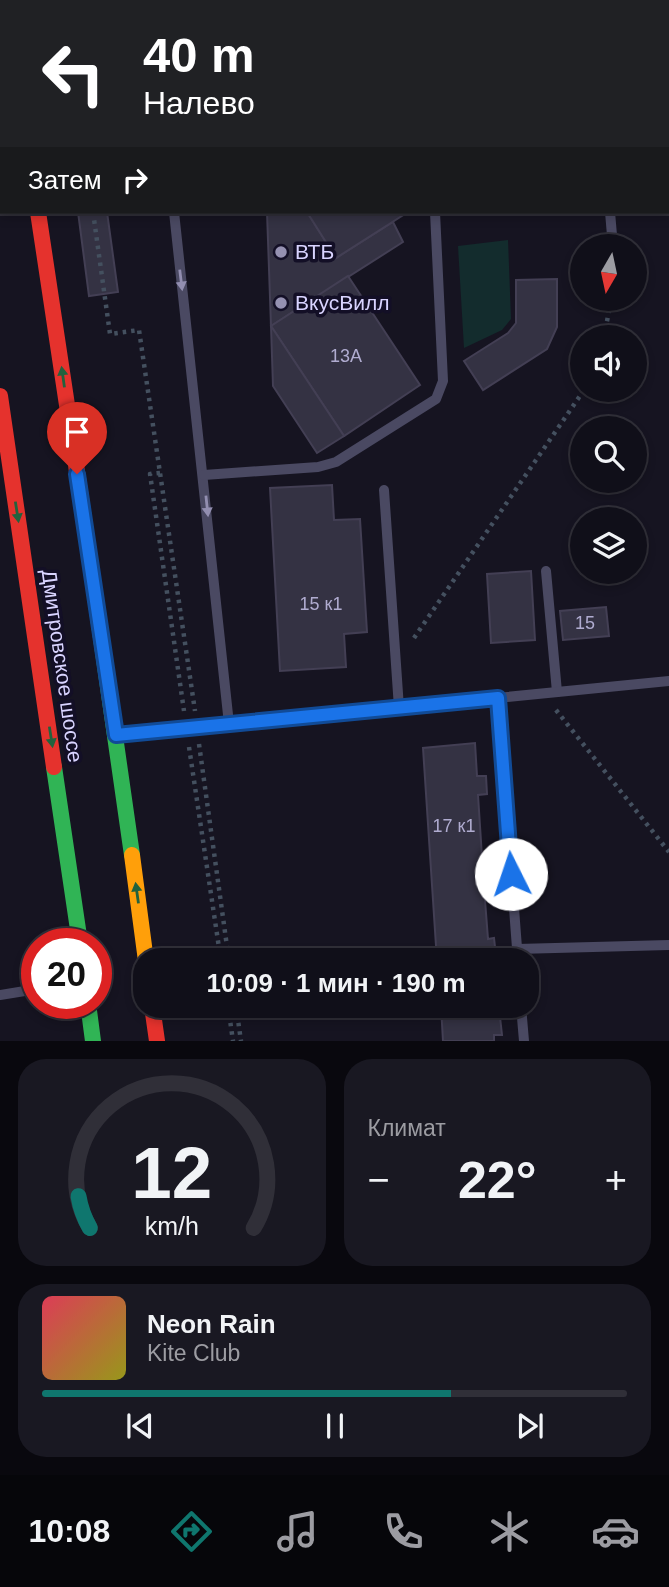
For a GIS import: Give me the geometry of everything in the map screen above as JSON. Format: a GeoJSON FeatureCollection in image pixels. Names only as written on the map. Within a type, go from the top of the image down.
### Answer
{"type":"FeatureCollection","features":[{"type":"Feature","properties":{"kind":"main road","name":"Дмитровское шоссе"},"geometry":{"type":"LineString","coordinates":[[38,214],[116,735],[144,948]]}},
{"type":"Feature","properties":{"kind":"main road","name":"Дмитровское шоссе"},"geometry":{"type":"LineString","coordinates":[[0,396],[78,928]]}},
{"type":"Feature","properties":{"kind":"main road"},"geometry":{"type":"LineString","coordinates":[[154,1018],[157,1041]]}},
{"type":"Feature","properties":{"kind":"main road"},"geometry":{"type":"LineString","coordinates":[[90,1019],[93,1041]]}},
{"type":"Feature","properties":{"kind":"lane"},"geometry":{"type":"LineString","coordinates":[[174,214],[229,724]]}},
{"type":"Feature","properties":{"kind":"lane"},"geometry":{"type":"LineString","coordinates":[[204,475],[318,467],[336,462],[436,399],[443,382],[435,214]]}},
{"type":"Feature","properties":{"kind":"lane"},"geometry":{"type":"LineString","coordinates":[[610,214],[612,234]]}},
{"type":"Feature","properties":{"kind":"lane"},"geometry":{"type":"LineString","coordinates":[[384,490],[399,708]]}},
{"type":"Feature","properties":{"kind":"lane"},"geometry":{"type":"LineString","coordinates":[[546,571],[558,692]]}},
{"type":"Feature","properties":{"kind":"lane"},"geometry":{"type":"LineString","coordinates":[[116,735],[669,681]]}},
{"type":"Feature","properties":{"kind":"lane"},"geometry":{"type":"LineString","coordinates":[[498,698],[516,948]]}},
{"type":"Feature","properties":{"kind":"lane"},"geometry":{"type":"LineString","coordinates":[[539,954],[669,945]]}},
{"type":"Feature","properties":{"kind":"lane"},"geometry":{"type":"LineString","coordinates":[[0,995],[21,992]]}},
{"type":"Feature","properties":{"kind":"lane"},"geometry":{"type":"LineString","coordinates":[[522,1018],[524,1041]]}},
{"type":"Feature","properties":{"kind":"path"},"geometry":{"type":"LineString","coordinates":[[93,214],[110,334],[139,330],[227,948]]}},
{"type":"Feature","properties":{"kind":"path"},"geometry":{"type":"LineString","coordinates":[[396,664],[576,402]]}},
{"type":"Feature","properties":{"kind":"path"},"geometry":{"type":"LineString","coordinates":[[543,693],[669,852]]}},
{"type":"Feature","properties":{"kind":"path"},"geometry":{"type":"LineString","coordinates":[[230,1018],[233,1041]]}},
{"type":"Feature","properties":{"kind":"path"},"geometry":{"type":"LineString","coordinates":[[238,1018],[241,1041]]}},
{"type":"Feature","properties":{"kind":"green space"},"geometry":{"type":"Polygon","coordinates":[[[508,240],[511,319],[502,330],[464,348],[458,246],[508,240]]]}},
{"type":"Feature","properties":{"kind":"building"},"geometry":{"type":"Polygon","coordinates":[[[78,214],[107,214],[118,292],[89,296],[78,214]]]}},
{"type":"Feature","properties":{"kind":"building"},"geometry":{"type":"Polygon","coordinates":[[[267,214],[308,214],[336,258],[393,222],[403,242],[271,326],[267,214]]]}},
{"type":"Feature","properties":{"kind":"building"},"geometry":{"type":"Polygon","coordinates":[[[308,214],[405,214],[336,258],[308,214]]]}},
{"type":"Feature","properties":{"kind":"building"},"geometry":{"type":"Polygon","coordinates":[[[348,276],[420,385],[344,436],[271,326],[348,276]]]}},
{"type":"Feature","properties":{"kind":"building"},"geometry":{"type":"Polygon","coordinates":[[[557,279],[557,327],[547,349],[483,390],[464,361],[508,333],[516,323],[516,280],[557,279]]]}},
{"type":"Feature","properties":{"kind":"building"},"geometry":{"type":"Polygon","coordinates":[[[271,326],[344,436],[317,453],[273,386],[271,326]]]}},
{"type":"Feature","properties":{"kind":"building"},"geometry":{"type":"Polygon","coordinates":[[[332,485],[334,520],[360,519],[367,632],[344,634],[346,667],[280,671],[270,488],[332,485]]]}},
{"type":"Feature","properties":{"kind":"building"},"geometry":{"type":"Polygon","coordinates":[[[531,571],[535,640],[491,643],[487,574],[531,571]]]}},
{"type":"Feature","properties":{"kind":"building"},"geometry":{"type":"Polygon","coordinates":[[[606,607],[609,636],[563,640],[560,611],[606,607]]]}},
{"type":"Feature","properties":{"kind":"building"},"geometry":{"type":"Polygon","coordinates":[[[475,743],[477,776],[486,776],[487,794],[478,795],[482,857],[491,857],[492,874],[483,874],[488,939],[494,938],[495,948],[436,948],[423,748],[475,743]]]}},
{"type":"Feature","properties":{"kind":"building"},"geometry":{"type":"Polygon","coordinates":[[[442,1018],[500,1018],[502,1035],[494,1035],[494,1041],[443,1041],[442,1018]]]}},
{"type":"Feature","properties":{"kind":"traffic: fast"},"geometry":{"type":"LineString","coordinates":[[82,505],[132,855]]}},
{"type":"Feature","properties":{"kind":"traffic: fast"},"geometry":{"type":"LineString","coordinates":[[54,767],[78,928]]}},
{"type":"Feature","properties":{"kind":"traffic: fast"},"geometry":{"type":"LineString","coordinates":[[90,1019],[93,1041]]}},
{"type":"Feature","properties":{"kind":"traffic: slow"},"geometry":{"type":"LineString","coordinates":[[132,855],[144,948]]}},
{"type":"Feature","properties":{"kind":"traffic: jam"},"geometry":{"type":"LineString","coordinates":[[38,214],[82,505]]}},
{"type":"Feature","properties":{"kind":"traffic: jam"},"geometry":{"type":"LineString","coordinates":[[0,396],[54,767]]}},
{"type":"Feature","properties":{"kind":"traffic: jam"},"geometry":{"type":"LineString","coordinates":[[154,1018],[157,1041]]}},
{"type":"Feature","properties":{"kind":"place","name":"ВТБ"},"geometry":{"type":"Point","coordinates":[281,252]}},
{"type":"Feature","properties":{"kind":"place","name":"ВкусВилл"},"geometry":{"type":"Point","coordinates":[281,303]}},
{"type":"Feature","properties":{"kind":"route"},"geometry":{"type":"LineString","coordinates":[[77,474],[116,735],[498,698],[511,874]]}}]}
